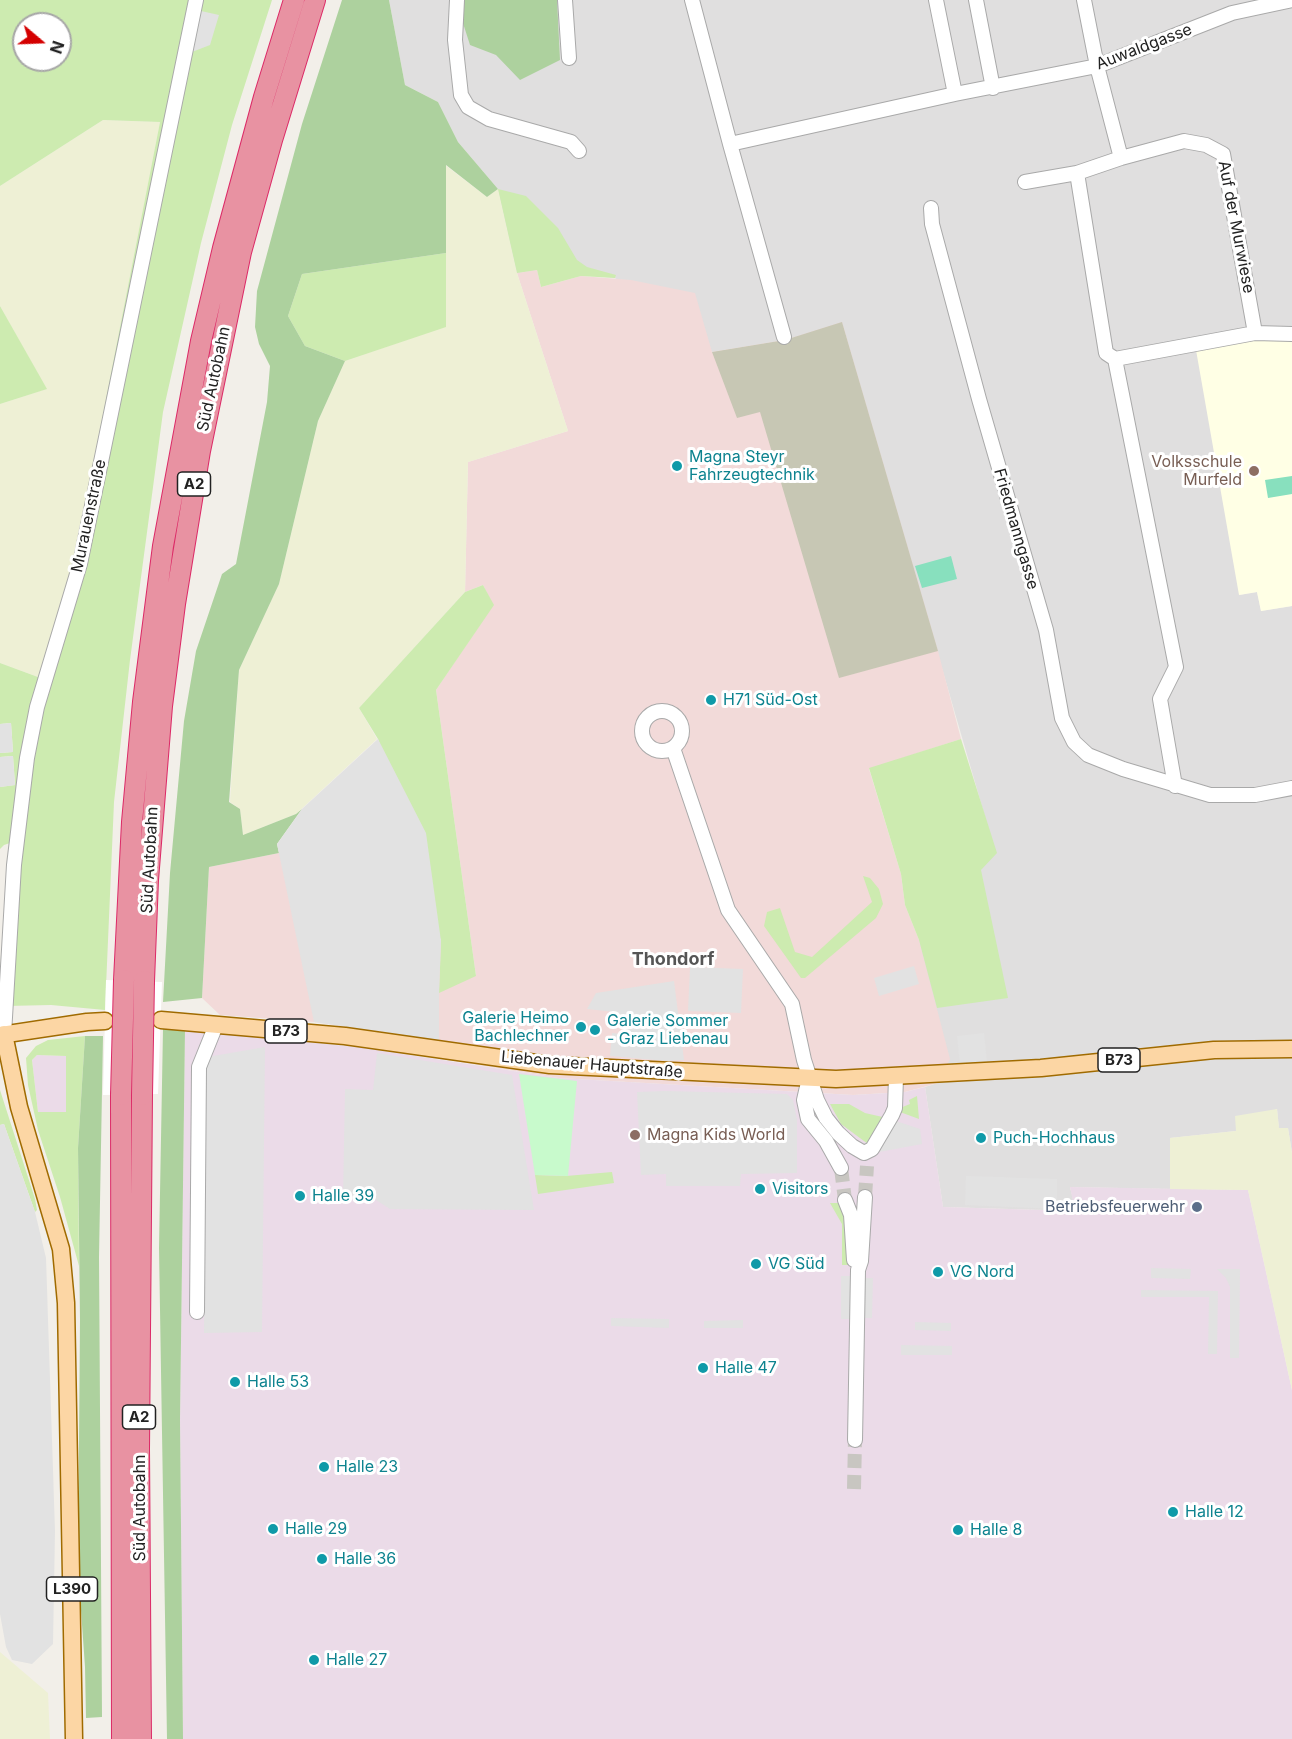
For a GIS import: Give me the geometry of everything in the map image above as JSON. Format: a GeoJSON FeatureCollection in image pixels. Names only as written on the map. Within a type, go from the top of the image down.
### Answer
{"type":"FeatureCollection","features":[{"type":"Feature","properties":{"kind":"highway","name":"Süd Autobahn"},"geometry":{"type":"LineString","coordinates":[[122,1739],[121,1095],[123,980],[132,822],[143,702],[168,512],[201,341],[223,248],[264,96],[294,0]]}},
{"type":"Feature","properties":{"kind":"highway","name":"Süd Autobahn"},"geometry":{"type":"LineString","coordinates":[[141,1739],[139,1449],[144,981],[147,880],[162,706],[175,604],[200,451],[241,252],[272,140],[315,0]]}},
{"type":"Feature","properties":{"kind":"main road","name":"Liebenauer Hauptstraße"},"geometry":{"type":"LineString","coordinates":[[161,1020],[345,1035],[550,1065],[809,1078],[896,1077],[1041,1068],[1214,1050],[1292,1049]]}},
{"type":"Feature","properties":{"kind":"main road"},"geometry":{"type":"LineString","coordinates":[[2,1034],[105,1021]]}},
{"type":"Feature","properties":{"kind":"main road","name":"L390"},"geometry":{"type":"LineString","coordinates":[[2,1034],[19,1107],[61,1249],[66,1303],[74,1739]]}},
{"type":"Feature","properties":{"kind":"street","name":"Murauenstraße"},"geometry":{"type":"LineString","coordinates":[[2,1034],[14,865],[29,748],[37,707],[80,564],[196,0]]}},
{"type":"Feature","properties":{"kind":"street"},"geometry":{"type":"LineString","coordinates":[[457,0],[455,40],[462,95],[468,107],[489,119],[571,142],[579,151]]}},
{"type":"Feature","properties":{"kind":"street"},"geometry":{"type":"LineString","coordinates":[[565,0],[569,58]]}},
{"type":"Feature","properties":{"kind":"street"},"geometry":{"type":"LineString","coordinates":[[692,0],[784,337]]}},
{"type":"Feature","properties":{"kind":"street"},"geometry":{"type":"LineString","coordinates":[[936,0],[955,94]]}},
{"type":"Feature","properties":{"kind":"street"},"geometry":{"type":"LineString","coordinates":[[976,0],[993,88]]}},
{"type":"Feature","properties":{"kind":"street"},"geometry":{"type":"LineString","coordinates":[[1084,0],[1097,66],[1121,158]]}},
{"type":"Feature","properties":{"kind":"street","name":"Auwaldgasse"},"geometry":{"type":"LineString","coordinates":[[730,144],[955,94],[1097,66],[1232,13],[1292,0]]}},
{"type":"Feature","properties":{"kind":"street","name":"Auf der Murwiese"},"geometry":{"type":"LineString","coordinates":[[1025,182],[1077,173],[1184,141],[1206,145],[1223,154],[1256,333]]}},
{"type":"Feature","properties":{"kind":"street"},"geometry":{"type":"LineString","coordinates":[[1077,173],[1106,352],[1115,359],[1176,667],[1160,699],[1175,786]]}},
{"type":"Feature","properties":{"kind":"street","name":"Friedmanngasse"},"geometry":{"type":"LineString","coordinates":[[931,208],[932,224],[979,399],[1046,630],[1062,718],[1074,742],[1088,755],[1175,786],[1210,795],[1255,795],[1292,788]]}},
{"type":"Feature","properties":{"kind":"street"},"geometry":{"type":"LineString","coordinates":[[1115,359],[1256,333],[1292,334]]}},
{"type":"Feature","properties":{"kind":"street"},"geometry":{"type":"LineString","coordinates":[[673,748],[726,904],[789,998],[795,1012],[809,1078],[826,1119],[865,1159],[895,1108],[896,1077]]}},
{"type":"Feature","properties":{"kind":"street"},"geometry":{"type":"LineString","coordinates":[[0,862],[14,865]]}},
{"type":"Feature","properties":{"kind":"street"},"geometry":{"type":"LineString","coordinates":[[197,1312],[199,1067],[216,1025]]}},
{"type":"Feature","properties":{"kind":"street"},"geometry":{"type":"LineString","coordinates":[[809,1078],[804,1100],[808,1119],[826,1141],[842,1168]]}},
{"type":"Feature","properties":{"kind":"street"},"geometry":{"type":"LineString","coordinates":[[855,1440],[858,1270],[861,1261],[865,1197]]}},
{"type":"Feature","properties":{"kind":"street"},"geometry":{"type":"LineString","coordinates":[[845,1200],[851,1215],[854,1262],[858,1270]]}},
{"type":"Feature","properties":{"kind":"shaded area"},"geometry":{"type":"Polygon","coordinates":[[[389,0],[1292,0],[1292,341],[1253,341],[1239,595],[1257,592],[1261,611],[1292,606],[1292,1153],[1288,1128],[1279,1129],[1277,1109],[1236,1131],[1170,1138],[1170,1189],[1070,1187],[1076,1211],[943,1207],[925,1087],[938,1083],[919,940],[992,841],[842,323],[786,340],[712,352],[615,278],[537,270],[517,273],[498,189],[458,142],[438,102],[405,85],[389,0]]]}},
{"type":"Feature","properties":{"kind":"shaded area"},"geometry":{"type":"Polygon","coordinates":[[[201,11],[219,15],[210,45],[192,52],[201,11]]]}},
{"type":"Feature","properties":{"kind":"shaded area"},"geometry":{"type":"Polygon","coordinates":[[[103,120],[160,122],[73,568],[46,680],[0,663],[0,404],[46,389],[0,306],[0,186],[103,120]]]}},
{"type":"Feature","properties":{"kind":"shaded area"},"geometry":{"type":"Polygon","coordinates":[[[445,165],[487,197],[498,189],[517,273],[568,431],[468,462],[465,592],[359,708],[377,739],[296,814],[243,835],[240,809],[230,802],[239,670],[279,584],[318,421],[345,361],[446,326],[445,165]]]}},
{"type":"Feature","properties":{"kind":"shaded area"},"geometry":{"type":"Polygon","coordinates":[[[537,270],[541,287],[581,276],[631,280],[695,293],[712,352],[785,340],[842,322],[938,651],[961,739],[869,769],[901,874],[905,905],[919,940],[950,1059],[938,1083],[905,1092],[853,1095],[559,1078],[440,1059],[439,1040],[314,1022],[220,1015],[202,998],[209,867],[279,853],[302,809],[476,976],[436,690],[493,605],[483,585],[465,592],[468,462],[568,431],[517,273],[537,270]]]}},
{"type":"Feature","properties":{"kind":"shaded area"},"geometry":{"type":"Polygon","coordinates":[[[842,322],[938,651],[839,678],[760,412],[737,418],[712,352],[785,340],[842,322]]]}},
{"type":"Feature","properties":{"kind":"shaded area","name":"Volksschule Murfeld"},"geometry":{"type":"Polygon","coordinates":[[[1253,341],[1292,341],[1292,606],[1261,611],[1257,592],[1239,595],[1196,350],[1253,341]]]}},
{"type":"Feature","properties":{"kind":"shaded area"},"geometry":{"type":"Polygon","coordinates":[[[11,723],[13,752],[0,753],[0,724],[11,723]]]}},
{"type":"Feature","properties":{"kind":"shaded area"},"geometry":{"type":"Polygon","coordinates":[[[378,739],[426,833],[441,941],[439,1040],[314,1022],[277,844],[302,809],[378,739]]]}},
{"type":"Feature","properties":{"kind":"shaded area"},"geometry":{"type":"Polygon","coordinates":[[[13,756],[15,785],[0,787],[0,757],[13,756]]]}},
{"type":"Feature","properties":{"kind":"shaded area"},"geometry":{"type":"Polygon","coordinates":[[[914,966],[919,984],[879,996],[874,978],[914,966]]]}},
{"type":"Feature","properties":{"kind":"shaded area"},"geometry":{"type":"Polygon","coordinates":[[[690,967],[743,969],[741,1013],[688,1011],[690,967]]]}},
{"type":"Feature","properties":{"kind":"shaded area"},"geometry":{"type":"Polygon","coordinates":[[[674,981],[684,1060],[667,1061],[610,1056],[612,1033],[622,1034],[625,1018],[615,1017],[615,1012],[587,1009],[596,993],[674,981]]]}},
{"type":"Feature","properties":{"kind":"shaded area"},"geometry":{"type":"Polygon","coordinates":[[[185,1030],[357,1047],[559,1078],[853,1095],[905,1092],[925,1087],[943,1207],[1075,1211],[1070,1187],[1248,1190],[1292,1390],[1292,1739],[183,1739],[180,1420],[185,1030]]]}},
{"type":"Feature","properties":{"kind":"shaded area"},"geometry":{"type":"Polygon","coordinates":[[[984,1033],[987,1062],[960,1065],[957,1036],[984,1033]]]}},
{"type":"Feature","properties":{"kind":"shaded area"},"geometry":{"type":"Polygon","coordinates":[[[265,1047],[262,1332],[204,1333],[206,1066],[208,1060],[213,1056],[265,1047]]]}},
{"type":"Feature","properties":{"kind":"shaded area"},"geometry":{"type":"Polygon","coordinates":[[[377,1053],[512,1075],[534,1210],[390,1209],[373,1198],[343,1198],[345,1089],[373,1090],[377,1053]]]}},
{"type":"Feature","properties":{"kind":"shaded area"},"geometry":{"type":"Polygon","coordinates":[[[37,1055],[66,1056],[67,1112],[38,1112],[32,1060],[37,1055]]]}},
{"type":"Feature","properties":{"kind":"shaded area"},"geometry":{"type":"Polygon","coordinates":[[[637,1092],[787,1094],[793,1100],[797,1120],[797,1173],[741,1174],[740,1186],[666,1186],[666,1174],[641,1175],[637,1092]]]}},
{"type":"Feature","properties":{"kind":"shaded area"},"geometry":{"type":"Polygon","coordinates":[[[1277,1109],[1279,1128],[1288,1128],[1292,1153],[1292,1390],[1248,1190],[1170,1189],[1170,1138],[1236,1131],[1235,1116],[1277,1109]]]}},
{"type":"Feature","properties":{"kind":"shaded area"},"geometry":{"type":"Polygon","coordinates":[[[896,1121],[920,1129],[922,1144],[879,1152],[896,1121]]]}},
{"type":"Feature","properties":{"kind":"shaded area"},"geometry":{"type":"Polygon","coordinates":[[[4,1124],[35,1212],[46,1258],[55,1531],[53,1644],[32,1664],[12,1660],[6,1647],[0,1614],[0,1125],[4,1124]]]}},
{"type":"Feature","properties":{"kind":"shaded area"},"geometry":{"type":"Polygon","coordinates":[[[966,1176],[1057,1179],[1057,1209],[965,1205],[966,1176]]]}},
{"type":"Feature","properties":{"kind":"shaded area"},"geometry":{"type":"Polygon","coordinates":[[[1151,1268],[1191,1269],[1190,1279],[1151,1278],[1151,1268]]]}},
{"type":"Feature","properties":{"kind":"shaded area"},"geometry":{"type":"Polygon","coordinates":[[[1217,1269],[1240,1269],[1239,1358],[1230,1358],[1230,1287],[1226,1278],[1217,1269]]]}},
{"type":"Feature","properties":{"kind":"shaded area"},"geometry":{"type":"Polygon","coordinates":[[[841,1276],[850,1276],[850,1319],[841,1319],[841,1276]]]}},
{"type":"Feature","properties":{"kind":"shaded area"},"geometry":{"type":"Polygon","coordinates":[[[864,1278],[873,1278],[872,1318],[864,1318],[864,1278]]]}},
{"type":"Feature","properties":{"kind":"shaded area"},"geometry":{"type":"Polygon","coordinates":[[[1141,1290],[1218,1291],[1217,1354],[1208,1354],[1209,1297],[1141,1297],[1141,1290]]]}},
{"type":"Feature","properties":{"kind":"shaded area"},"geometry":{"type":"Polygon","coordinates":[[[611,1318],[669,1319],[669,1328],[611,1326],[611,1318]]]}},
{"type":"Feature","properties":{"kind":"shaded area"},"geometry":{"type":"Polygon","coordinates":[[[743,1320],[743,1328],[704,1328],[704,1321],[743,1320]]]}},
{"type":"Feature","properties":{"kind":"shaded area"},"geometry":{"type":"Polygon","coordinates":[[[915,1322],[951,1323],[951,1331],[915,1330],[915,1322]]]}},
{"type":"Feature","properties":{"kind":"shaded area"},"geometry":{"type":"Polygon","coordinates":[[[901,1345],[952,1346],[952,1355],[901,1355],[901,1345]]]}},
{"type":"Feature","properties":{"kind":"shaded area"},"geometry":{"type":"Polygon","coordinates":[[[0,1652],[48,1693],[50,1739],[0,1739],[0,1652]]]}},
{"type":"Feature","properties":{"kind":"green space"},"geometry":{"type":"Polygon","coordinates":[[[0,0],[272,0],[232,125],[201,243],[163,412],[130,660],[114,802],[105,1010],[51,1005],[6,1006],[16,841],[0,849],[0,787],[15,785],[13,756],[0,757],[0,753],[13,752],[11,723],[0,724],[0,663],[46,680],[73,568],[160,122],[103,120],[0,186],[0,0]]]}},
{"type":"Feature","properties":{"kind":"green space"},"geometry":{"type":"Polygon","coordinates":[[[342,0],[389,0],[405,85],[438,102],[458,142],[498,189],[487,197],[446,165],[446,253],[302,274],[288,316],[305,346],[345,361],[318,421],[279,584],[239,670],[229,802],[240,809],[243,835],[296,814],[302,809],[277,844],[279,853],[209,867],[202,998],[163,1002],[170,873],[184,721],[196,651],[222,574],[236,564],[267,402],[270,366],[259,344],[255,327],[257,291],[302,124],[342,0]]]}},
{"type":"Feature","properties":{"kind":"green space"},"geometry":{"type":"Polygon","coordinates":[[[464,0],[557,0],[560,60],[520,80],[496,55],[470,45],[462,20],[464,0]]]}},
{"type":"Feature","properties":{"kind":"green space"},"geometry":{"type":"Polygon","coordinates":[[[498,189],[526,196],[558,228],[577,260],[587,267],[616,275],[615,278],[581,276],[541,287],[537,270],[517,273],[498,189]]]}},
{"type":"Feature","properties":{"kind":"green space"},"geometry":{"type":"Polygon","coordinates":[[[446,253],[446,327],[345,361],[305,346],[288,316],[302,274],[446,253]]]}},
{"type":"Feature","properties":{"kind":"green space"},"geometry":{"type":"Polygon","coordinates":[[[0,306],[47,389],[0,404],[0,306]]]}},
{"type":"Feature","properties":{"kind":"green space"},"geometry":{"type":"Polygon","coordinates":[[[1292,476],[1292,494],[1268,498],[1265,480],[1292,476]]]}},
{"type":"Feature","properties":{"kind":"green space"},"geometry":{"type":"Polygon","coordinates":[[[951,556],[957,579],[922,588],[915,566],[951,556]]]}},
{"type":"Feature","properties":{"kind":"green space"},"geometry":{"type":"Polygon","coordinates":[[[483,585],[494,605],[436,690],[476,976],[439,993],[441,941],[378,739],[359,708],[465,592],[483,585]]]}},
{"type":"Feature","properties":{"kind":"green space"},"geometry":{"type":"Polygon","coordinates":[[[961,739],[997,853],[981,870],[1008,998],[937,1008],[919,940],[905,905],[901,874],[869,768],[961,739]]]}},
{"type":"Feature","properties":{"kind":"green space"},"geometry":{"type":"Polygon","coordinates":[[[863,876],[870,878],[879,889],[883,904],[876,918],[805,978],[801,978],[764,926],[767,912],[780,908],[795,952],[812,957],[872,902],[863,876]]]}},
{"type":"Feature","properties":{"kind":"green space"},"geometry":{"type":"Polygon","coordinates":[[[163,1029],[185,1030],[180,1420],[183,1739],[167,1739],[159,1248],[163,1029]]]}},
{"type":"Feature","properties":{"kind":"green space"},"geometry":{"type":"Polygon","coordinates":[[[85,1036],[78,1148],[79,1266],[38,1130],[28,1085],[26,1058],[36,1046],[48,1040],[85,1036]],[[37,1055],[32,1060],[38,1112],[66,1112],[66,1056],[37,1055]]]}},
{"type":"Feature","properties":{"kind":"green space"},"geometry":{"type":"Polygon","coordinates":[[[85,1036],[103,1036],[99,1257],[102,1717],[86,1718],[78,1568],[80,1320],[78,1148],[85,1036]]]}},
{"type":"Feature","properties":{"kind":"green space"},"geometry":{"type":"Polygon","coordinates":[[[519,1074],[577,1081],[568,1176],[535,1175],[519,1074]]]}},
{"type":"Feature","properties":{"kind":"green space"},"geometry":{"type":"Polygon","coordinates":[[[0,1090],[35,1199],[37,1210],[35,1212],[4,1124],[0,1125],[0,1090]]]}},
{"type":"Feature","properties":{"kind":"green space"},"geometry":{"type":"Polygon","coordinates":[[[917,1096],[919,1119],[900,1112],[900,1108],[910,1104],[909,1100],[917,1096]]]}},
{"type":"Feature","properties":{"kind":"green space"},"geometry":{"type":"Polygon","coordinates":[[[830,1104],[849,1104],[865,1113],[887,1118],[868,1144],[841,1124],[830,1104]]]}},
{"type":"Feature","properties":{"kind":"green space"},"geometry":{"type":"Polygon","coordinates":[[[612,1172],[614,1183],[538,1194],[535,1175],[566,1176],[612,1172]]]}},
{"type":"Feature","properties":{"kind":"green space"},"geometry":{"type":"Polygon","coordinates":[[[830,1203],[840,1203],[848,1220],[851,1265],[842,1265],[842,1224],[830,1203]]]}},
{"type":"Feature","properties":{"kind":"pier"},"geometry":{"type":"Polygon","coordinates":[[[106,980],[162,982],[158,1094],[103,1095],[106,980]]]}},
{"type":"Feature","properties":{"kind":"tunnel"},"geometry":{"type":"LineString","coordinates":[[865,1197],[867,1166]]}},
{"type":"Feature","properties":{"kind":"tunnel"},"geometry":{"type":"LineString","coordinates":[[841,1168],[845,1200]]}},
{"type":"Feature","properties":{"kind":"tunnel"},"geometry":{"type":"LineString","coordinates":[[854,1489],[855,1440]]}},
{"type":"Feature","properties":{"kind":"place","name":"Magna Steyr Fahrzeugtechnik"},"geometry":{"type":"Point","coordinates":[677,466]}},
{"type":"Feature","properties":{"kind":"place","name":"Volksschule Murfeld"},"geometry":{"type":"Point","coordinates":[1254,471]}},
{"type":"Feature","properties":{"kind":"place","name":"H71 Süd-Ost"},"geometry":{"type":"Point","coordinates":[711,700]}},
{"type":"Feature","properties":{"kind":"place","name":"Galerie Heimo Bachlechner"},"geometry":{"type":"Point","coordinates":[581,1027]}},
{"type":"Feature","properties":{"kind":"place","name":"Galerie Sommer - Graz Liebenau"},"geometry":{"type":"Point","coordinates":[595,1030]}},
{"type":"Feature","properties":{"kind":"place","name":"Magna Kids World"},"geometry":{"type":"Point","coordinates":[635,1135]}},
{"type":"Feature","properties":{"kind":"place","name":"Puch-Hochhaus"},"geometry":{"type":"Point","coordinates":[981,1138]}},
{"type":"Feature","properties":{"kind":"place","name":"Visitors"},"geometry":{"type":"Point","coordinates":[760,1189]}},
{"type":"Feature","properties":{"kind":"place","name":"Halle 39"},"geometry":{"type":"Point","coordinates":[300,1196]}},
{"type":"Feature","properties":{"kind":"place","name":"Betriebsfeuerwehr"},"geometry":{"type":"Point","coordinates":[1197,1207]}},
{"type":"Feature","properties":{"kind":"place","name":"VG Süd"},"geometry":{"type":"Point","coordinates":[756,1264]}},
{"type":"Feature","properties":{"kind":"place","name":"VG Nord"},"geometry":{"type":"Point","coordinates":[938,1272]}},
{"type":"Feature","properties":{"kind":"place","name":"Halle 47"},"geometry":{"type":"Point","coordinates":[703,1368]}},
{"type":"Feature","properties":{"kind":"place","name":"Halle 53"},"geometry":{"type":"Point","coordinates":[235,1382]}},
{"type":"Feature","properties":{"kind":"place","name":"Halle 23"},"geometry":{"type":"Point","coordinates":[324,1467]}},
{"type":"Feature","properties":{"kind":"place","name":"Halle 12"},"geometry":{"type":"Point","coordinates":[1173,1512]}},
{"type":"Feature","properties":{"kind":"place","name":"Halle 29"},"geometry":{"type":"Point","coordinates":[273,1529]}},
{"type":"Feature","properties":{"kind":"place","name":"Halle 8"},"geometry":{"type":"Point","coordinates":[958,1530]}},
{"type":"Feature","properties":{"kind":"place","name":"Halle 36"},"geometry":{"type":"Point","coordinates":[322,1559]}},
{"type":"Feature","properties":{"kind":"place","name":"Halle 27"},"geometry":{"type":"Point","coordinates":[314,1660]}},
{"type":"Feature","properties":{"kind":"district","name":"Thondorf"},"geometry":{"type":"Point","coordinates":[673,960]}}]}
